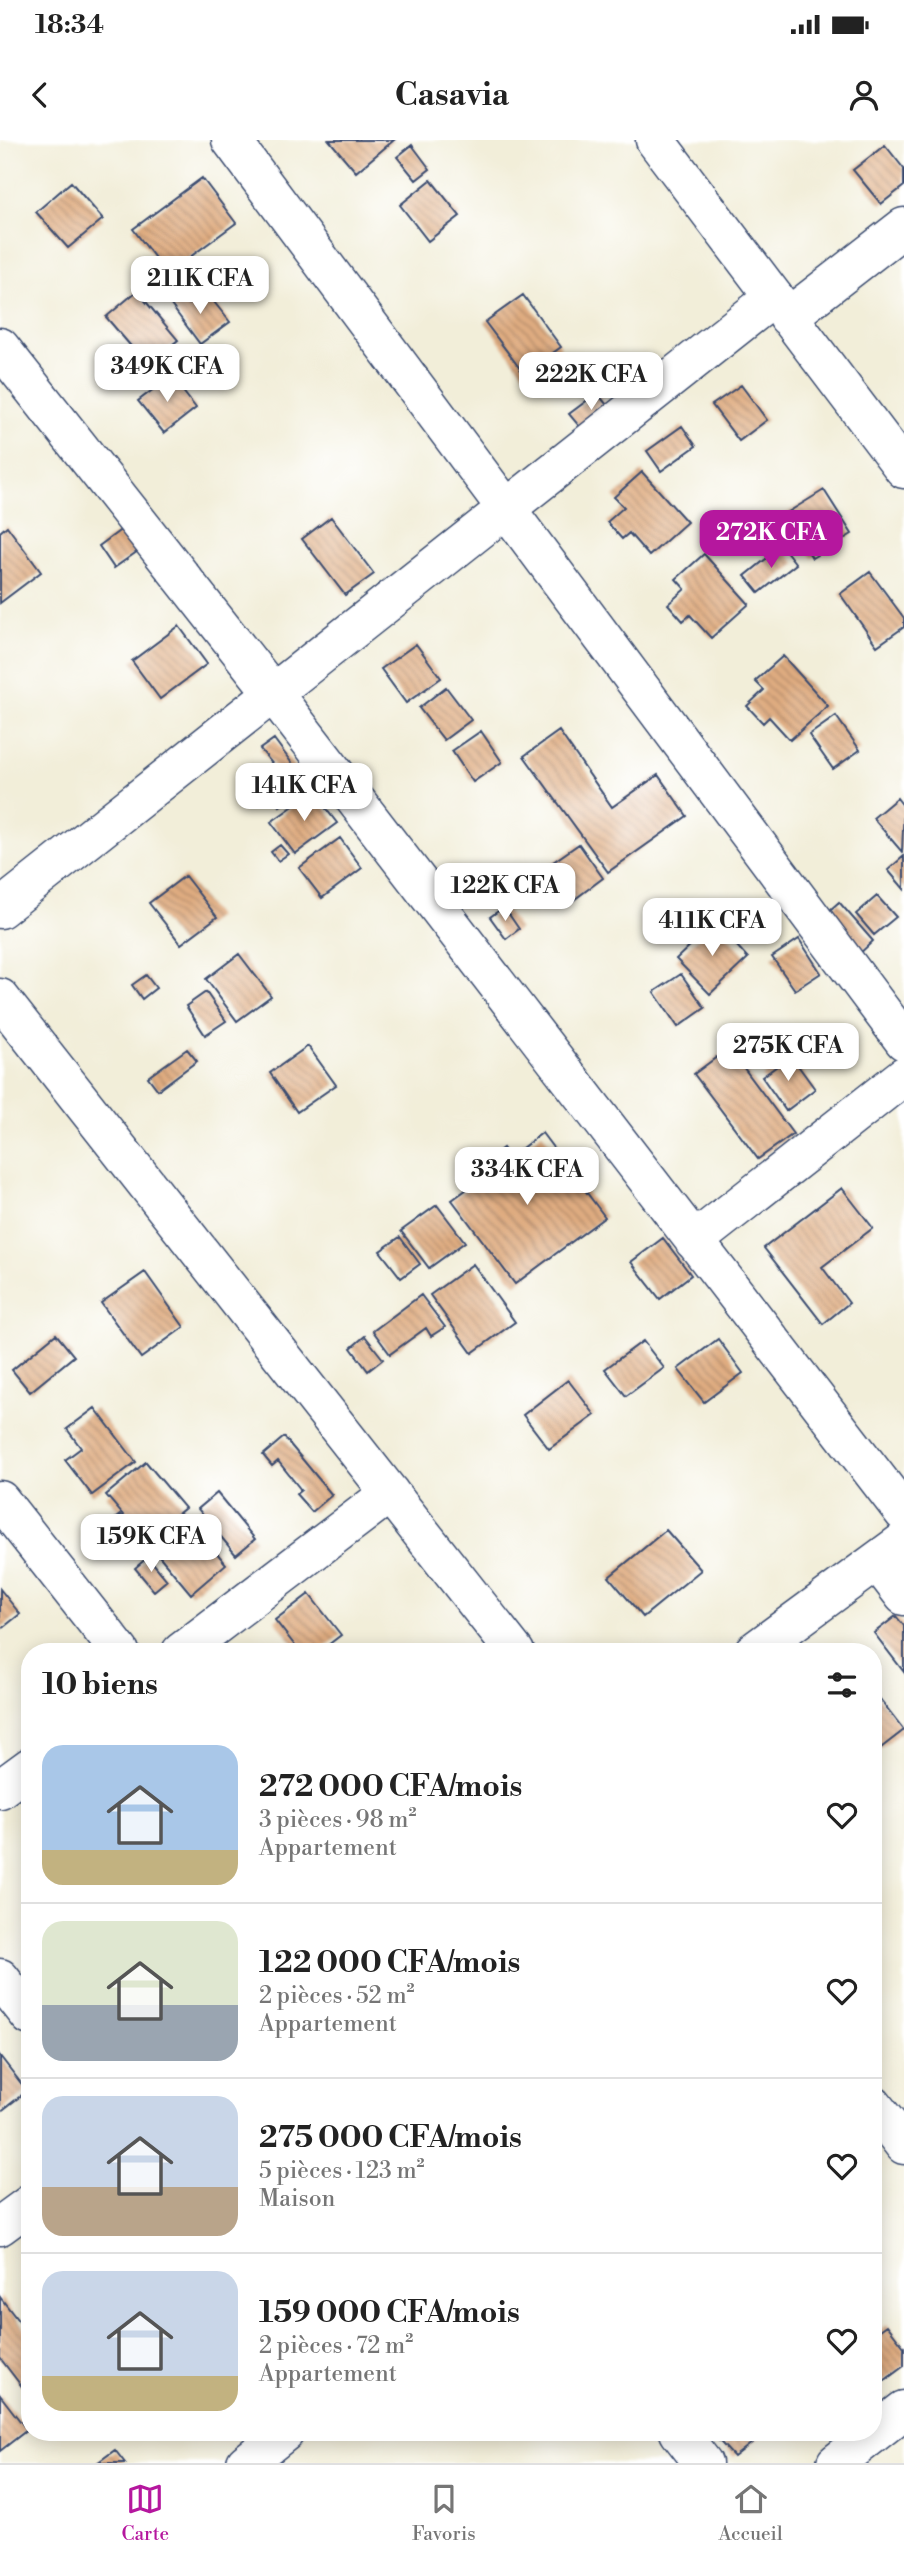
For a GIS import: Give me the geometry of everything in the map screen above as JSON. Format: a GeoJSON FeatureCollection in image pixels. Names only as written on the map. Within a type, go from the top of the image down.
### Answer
{"type":"FeatureCollection","features":[{"type":"Feature","properties":{"kind":"street"},"geometry":{"type":"LineString","coordinates":[[231,140],[904,1041]]}},
{"type":"Feature","properties":{"kind":"street"},"geometry":{"type":"LineString","coordinates":[[654,140],[904,469]]}},
{"type":"Feature","properties":{"kind":"street"},"geometry":{"type":"LineString","coordinates":[[0,909],[506,509],[781,307],[904,227]]}},
{"type":"Feature","properties":{"kind":"street"},"geometry":{"type":"LineString","coordinates":[[0,346],[273,693],[904,1513]]}},
{"type":"Feature","properties":{"kind":"street"},"geometry":{"type":"LineString","coordinates":[[0,998],[508,1643]]}},
{"type":"Feature","properties":{"kind":"street"},"geometry":{"type":"LineString","coordinates":[[694,1241],[904,1076]]}},
{"type":"Feature","properties":{"kind":"street"},"geometry":{"type":"LineString","coordinates":[[193,1643],[390,1493]]}},
{"type":"Feature","properties":{"kind":"street"},"geometry":{"type":"LineString","coordinates":[[0,1500],[113,1643]]}},
{"type":"Feature","properties":{"kind":"street"},"geometry":{"type":"LineString","coordinates":[[765,1643],[891,1552],[904,1596]]}},
{"type":"Feature","properties":{"kind":"street"},"geometry":{"type":"LineString","coordinates":[[0,1789],[21,1774]]}},
{"type":"Feature","properties":{"kind":"street"},"geometry":{"type":"LineString","coordinates":[[0,1978],[21,2004]]}},
{"type":"Feature","properties":{"kind":"street"},"geometry":{"type":"LineString","coordinates":[[882,2117],[904,2145]]}},
{"type":"Feature","properties":{"kind":"street"},"geometry":{"type":"LineString","coordinates":[[0,2226],[21,2211]]}},
{"type":"Feature","properties":{"kind":"street"},"geometry":{"type":"LineString","coordinates":[[882,2427],[904,2410]]}},
{"type":"Feature","properties":{"kind":"street"},"geometry":{"type":"LineString","coordinates":[[686,2441],[703,2463]]}},
{"type":"Feature","properties":{"kind":"street"},"geometry":{"type":"LineString","coordinates":[[836,2463],[864,2441]]}},
{"type":"Feature","properties":{"kind":"street"},"geometry":{"type":"LineString","coordinates":[[246,2463],[285,2445]]}},
{"type":"Feature","properties":{"kind":"building"},"geometry":{"type":"Polygon","coordinates":[[[329,140],[394,140],[356,172],[329,140]]]}},
{"type":"Feature","properties":{"kind":"building"},"geometry":{"type":"Polygon","coordinates":[[[412,145],[430,169],[416,180],[397,157],[412,145]]]}},
{"type":"Feature","properties":{"kind":"building"},"geometry":{"type":"Polygon","coordinates":[[[885,145],[904,169],[904,186],[881,204],[853,170],[885,145]]]}},
{"type":"Feature","properties":{"kind":"building"},"geometry":{"type":"Polygon","coordinates":[[[202,178],[236,223],[167,274],[133,229],[202,178]]]}},
{"type":"Feature","properties":{"kind":"building"},"geometry":{"type":"Polygon","coordinates":[[[431,180],[460,216],[428,241],[400,205],[431,180]]]}},
{"type":"Feature","properties":{"kind":"building"},"geometry":{"type":"Polygon","coordinates":[[[71,182],[103,219],[68,248],[36,212],[71,182]]]}},
{"type":"Feature","properties":{"kind":"building"},"geometry":{"type":"Polygon","coordinates":[[[137,291],[178,340],[147,365],[106,317],[137,291]]]}},
{"type":"Feature","properties":{"kind":"building"},"geometry":{"type":"Polygon","coordinates":[[[179,292],[189,304],[206,292],[230,322],[200,344],[168,301],[179,292]]]}},
{"type":"Feature","properties":{"kind":"building"},"geometry":{"type":"Polygon","coordinates":[[[523,295],[561,347],[524,374],[485,322],[523,295]]]}},
{"type":"Feature","properties":{"kind":"building"},"geometry":{"type":"Polygon","coordinates":[[[171,376],[196,408],[164,433],[138,401],[171,376]]]}},
{"type":"Feature","properties":{"kind":"building"},"geometry":{"type":"Polygon","coordinates":[[[741,385],[767,420],[739,441],[712,405],[741,385]]]}},
{"type":"Feature","properties":{"kind":"building"},"geometry":{"type":"Polygon","coordinates":[[[597,393],[612,411],[584,432],[569,414],[597,393]]]}},
{"type":"Feature","properties":{"kind":"building"},"geometry":{"type":"Polygon","coordinates":[[[682,426],[696,446],[661,471],[647,451],[682,426]]]}},
{"type":"Feature","properties":{"kind":"building"},"geometry":{"type":"Polygon","coordinates":[[[642,472],[687,522],[649,556],[629,533],[622,539],[607,522],[624,507],[614,497],[642,472]]]}},
{"type":"Feature","properties":{"kind":"building"},"geometry":{"type":"Polygon","coordinates":[[[824,490],[852,534],[812,558],[785,514],[824,490]]]}},
{"type":"Feature","properties":{"kind":"building"},"geometry":{"type":"Polygon","coordinates":[[[331,517],[374,574],[345,595],[302,539],[331,517]]]}},
{"type":"Feature","properties":{"kind":"building"},"geometry":{"type":"Polygon","coordinates":[[[7,526],[41,572],[0,603],[0,532],[7,526]]]}},
{"type":"Feature","properties":{"kind":"building"},"geometry":{"type":"Polygon","coordinates":[[[122,529],[138,551],[114,568],[99,546],[122,529]]]}},
{"type":"Feature","properties":{"kind":"building"},"geometry":{"type":"Polygon","coordinates":[[[782,546],[796,564],[759,593],[745,576],[782,546]]]}},
{"type":"Feature","properties":{"kind":"building"},"geometry":{"type":"Polygon","coordinates":[[[704,554],[749,604],[711,638],[690,615],[683,621],[668,604],[685,589],[676,579],[704,554]]]}},
{"type":"Feature","properties":{"kind":"building"},"geometry":{"type":"Polygon","coordinates":[[[870,572],[904,618],[904,627],[877,646],[840,594],[870,572]]]}},
{"type":"Feature","properties":{"kind":"building"},"geometry":{"type":"Polygon","coordinates":[[[179,626],[207,664],[160,699],[132,661],[179,626]]]}},
{"type":"Feature","properties":{"kind":"building"},"geometry":{"type":"Polygon","coordinates":[[[416,644],[441,678],[406,703],[381,669],[416,644]]]}},
{"type":"Feature","properties":{"kind":"building"},"geometry":{"type":"Polygon","coordinates":[[[783,656],[828,706],[790,740],[769,717],[763,723],[747,706],[764,690],[755,681],[783,656]]]}},
{"type":"Feature","properties":{"kind":"building"},"geometry":{"type":"Polygon","coordinates":[[[446,687],[471,720],[444,740],[419,708],[446,687]]]}},
{"type":"Feature","properties":{"kind":"building"},"geometry":{"type":"Polygon","coordinates":[[[836,716],[860,750],[833,769],[809,735],[836,716]]]}},
{"type":"Feature","properties":{"kind":"building"},"geometry":{"type":"Polygon","coordinates":[[[481,731],[502,762],[473,782],[452,751],[481,731]]]}},
{"type":"Feature","properties":{"kind":"building"},"geometry":{"type":"Polygon","coordinates":[[[559,731],[612,807],[658,775],[687,816],[608,872],[524,756],[559,731]]]}},
{"type":"Feature","properties":{"kind":"building"},"geometry":{"type":"Polygon","coordinates":[[[274,739],[308,785],[280,806],[259,778],[275,767],[260,749],[274,739]]]}},
{"type":"Feature","properties":{"kind":"building"},"geometry":{"type":"Polygon","coordinates":[[[313,792],[337,823],[295,854],[271,822],[313,792]]]}},
{"type":"Feature","properties":{"kind":"building"},"geometry":{"type":"Polygon","coordinates":[[[897,798],[904,807],[902,852],[873,818],[897,798]]]}},
{"type":"Feature","properties":{"kind":"building"},"geometry":{"type":"Polygon","coordinates":[[[340,838],[362,868],[322,898],[299,868],[340,838]]]}},
{"type":"Feature","properties":{"kind":"building"},"geometry":{"type":"Polygon","coordinates":[[[579,844],[603,878],[571,902],[546,867],[579,844]]]}},
{"type":"Feature","properties":{"kind":"building"},"geometry":{"type":"Polygon","coordinates":[[[280,845],[288,854],[278,861],[271,852],[280,845]]]}},
{"type":"Feature","properties":{"kind":"building"},"geometry":{"type":"Polygon","coordinates":[[[904,856],[904,889],[888,870],[904,856]]]}},
{"type":"Feature","properties":{"kind":"building"},"geometry":{"type":"Polygon","coordinates":[[[185,876],[217,917],[181,944],[149,903],[185,876]]]}},
{"type":"Feature","properties":{"kind":"building"},"geometry":{"type":"Polygon","coordinates":[[[877,896],[896,917],[874,935],[856,914],[877,896]]]}},
{"type":"Feature","properties":{"kind":"building"},"geometry":{"type":"Polygon","coordinates":[[[839,902],[873,941],[856,957],[821,918],[839,902]]]}},
{"type":"Feature","properties":{"kind":"building"},"geometry":{"type":"Polygon","coordinates":[[[504,907],[519,929],[506,939],[490,917],[504,907]]]}},
{"type":"Feature","properties":{"kind":"building"},"geometry":{"type":"Polygon","coordinates":[[[715,922],[748,958],[710,994],[676,959],[715,922]]]}},
{"type":"Feature","properties":{"kind":"building"},"geometry":{"type":"Polygon","coordinates":[[[799,939],[821,973],[795,990],[772,957],[799,939]]]}},
{"type":"Feature","properties":{"kind":"building"},"geometry":{"type":"Polygon","coordinates":[[[239,954],[271,996],[237,1021],[206,979],[239,954]]]}},
{"type":"Feature","properties":{"kind":"building"},"geometry":{"type":"Polygon","coordinates":[[[681,974],[705,1008],[678,1027],[654,992],[681,974]]]}},
{"type":"Feature","properties":{"kind":"building"},"geometry":{"type":"Polygon","coordinates":[[[146,975],[156,988],[142,999],[132,985],[146,975]]]}},
{"type":"Feature","properties":{"kind":"building"},"geometry":{"type":"Polygon","coordinates":[[[206,992],[226,1021],[205,1035],[186,1006],[206,992]]]}},
{"type":"Feature","properties":{"kind":"building"},"geometry":{"type":"Polygon","coordinates":[[[308,1046],[336,1085],[297,1112],[270,1073],[308,1046]]]}},
{"type":"Feature","properties":{"kind":"building"},"geometry":{"type":"Polygon","coordinates":[[[729,1048],[793,1134],[758,1159],[694,1074],[729,1048]]]}},
{"type":"Feature","properties":{"kind":"building"},"geometry":{"type":"Polygon","coordinates":[[[187,1049],[197,1061],[158,1090],[148,1077],[187,1049]]]}},
{"type":"Feature","properties":{"kind":"building"},"geometry":{"type":"Polygon","coordinates":[[[791,1056],[815,1089],[786,1111],[762,1077],[791,1056]]]}},
{"type":"Feature","properties":{"kind":"building"},"geometry":{"type":"Polygon","coordinates":[[[542,1133],[605,1217],[515,1284],[452,1200],[474,1184],[467,1175],[503,1148],[510,1157],[542,1133]]]}},
{"type":"Feature","properties":{"kind":"building"},"geometry":{"type":"Polygon","coordinates":[[[842,1188],[873,1228],[822,1267],[849,1303],[823,1324],[764,1248],[842,1188]]]}},
{"type":"Feature","properties":{"kind":"building"},"geometry":{"type":"Polygon","coordinates":[[[437,1205],[465,1242],[429,1268],[401,1231],[437,1205]]]}},
{"type":"Feature","properties":{"kind":"building"},"geometry":{"type":"Polygon","coordinates":[[[400,1237],[420,1264],[401,1278],[380,1251],[400,1237]]]}},
{"type":"Feature","properties":{"kind":"building"},"geometry":{"type":"Polygon","coordinates":[[[663,1238],[691,1275],[660,1299],[631,1262],[663,1238]]]}},
{"type":"Feature","properties":{"kind":"building"},"geometry":{"type":"Polygon","coordinates":[[[473,1264],[515,1322],[472,1353],[430,1295],[473,1264]]]}},
{"type":"Feature","properties":{"kind":"building"},"geometry":{"type":"Polygon","coordinates":[[[145,1272],[184,1327],[141,1358],[101,1303],[145,1272]]]}},
{"type":"Feature","properties":{"kind":"building"},"geometry":{"type":"Polygon","coordinates":[[[421,1295],[445,1327],[431,1336],[426,1328],[390,1354],[373,1331],[421,1295]]]}},
{"type":"Feature","properties":{"kind":"building"},"geometry":{"type":"Polygon","coordinates":[[[56,1334],[74,1356],[30,1392],[12,1370],[56,1334]]]}},
{"type":"Feature","properties":{"kind":"building"},"geometry":{"type":"Polygon","coordinates":[[[365,1336],[383,1359],[368,1371],[351,1348],[365,1336]]]}},
{"type":"Feature","properties":{"kind":"building"},"geometry":{"type":"Polygon","coordinates":[[[718,1339],[743,1373],[704,1402],[678,1369],[718,1339]]]}},
{"type":"Feature","properties":{"kind":"building"},"geometry":{"type":"Polygon","coordinates":[[[643,1341],[664,1368],[626,1396],[605,1369],[643,1341]]]}},
{"type":"Feature","properties":{"kind":"building"},"geometry":{"type":"Polygon","coordinates":[[[568,1380],[595,1415],[549,1449],[523,1415],[568,1380]]]}},
{"type":"Feature","properties":{"kind":"building"},"geometry":{"type":"Polygon","coordinates":[[[95,1408],[136,1462],[92,1495],[65,1460],[81,1448],[67,1429],[95,1408]]]}},
{"type":"Feature","properties":{"kind":"building"},"geometry":{"type":"Polygon","coordinates":[[[284,1437],[332,1495],[312,1512],[296,1494],[301,1490],[278,1461],[272,1466],[263,1455],[284,1437]]]}},
{"type":"Feature","properties":{"kind":"building"},"geometry":{"type":"Polygon","coordinates":[[[146,1462],[185,1508],[145,1541],[106,1495],[146,1462]]]}},
{"type":"Feature","properties":{"kind":"building"},"geometry":{"type":"Polygon","coordinates":[[[217,1493],[255,1539],[236,1555],[198,1509],[217,1493]]]}},
{"type":"Feature","properties":{"kind":"building"},"geometry":{"type":"Polygon","coordinates":[[[120,1515],[140,1538],[125,1550],[105,1527],[120,1515]]]}},
{"type":"Feature","properties":{"kind":"building"},"geometry":{"type":"Polygon","coordinates":[[[191,1522],[226,1564],[191,1594],[156,1552],[191,1522]]]}},
{"type":"Feature","properties":{"kind":"building"},"geometry":{"type":"Polygon","coordinates":[[[666,1530],[701,1570],[643,1617],[609,1577],[666,1530]]]}},
{"type":"Feature","properties":{"kind":"building"},"geometry":{"type":"Polygon","coordinates":[[[148,1557],[167,1580],[154,1591],[135,1568],[148,1557]]]}},
{"type":"Feature","properties":{"kind":"building"},"geometry":{"type":"Polygon","coordinates":[[[0,1589],[20,1614],[0,1630],[0,1589]]]}},
{"type":"Feature","properties":{"kind":"building"},"geometry":{"type":"Polygon","coordinates":[[[309,1594],[341,1635],[331,1643],[293,1643],[275,1620],[309,1594]]]}},
{"type":"Feature","properties":{"kind":"building"},"geometry":{"type":"Polygon","coordinates":[[[896,1616],[904,1626],[904,1672],[882,1643],[874,1633],[896,1616]]]}},
{"type":"Feature","properties":{"kind":"building"},"geometry":{"type":"Polygon","coordinates":[[[882,1702],[904,1730],[882,1747],[882,1702]]]}},
{"type":"Feature","properties":{"kind":"building"},"geometry":{"type":"Polygon","coordinates":[[[0,2056],[21,2083],[21,2096],[0,2112],[0,2056]]]}},
{"type":"Feature","properties":{"kind":"building"},"geometry":{"type":"Polygon","coordinates":[[[0,2297],[21,2324],[21,2385],[0,2358],[0,2297]]]}},
{"type":"Feature","properties":{"kind":"building"},"geometry":{"type":"Polygon","coordinates":[[[887,2325],[904,2347],[904,2366],[882,2382],[882,2329],[887,2325]]]}},
{"type":"Feature","properties":{"kind":"building"},"geometry":{"type":"Polygon","coordinates":[[[0,2395],[21,2422],[21,2435],[0,2451],[0,2395]]]}},
{"type":"Feature","properties":{"kind":"building"},"geometry":{"type":"Polygon","coordinates":[[[719,2441],[754,2441],[734,2457],[719,2441]]]}},
{"type":"Feature","properties":{"kind":"building"},"geometry":{"type":"Polygon","coordinates":[[[115,2450],[125,2463],[97,2463],[115,2450]]]}}]}
